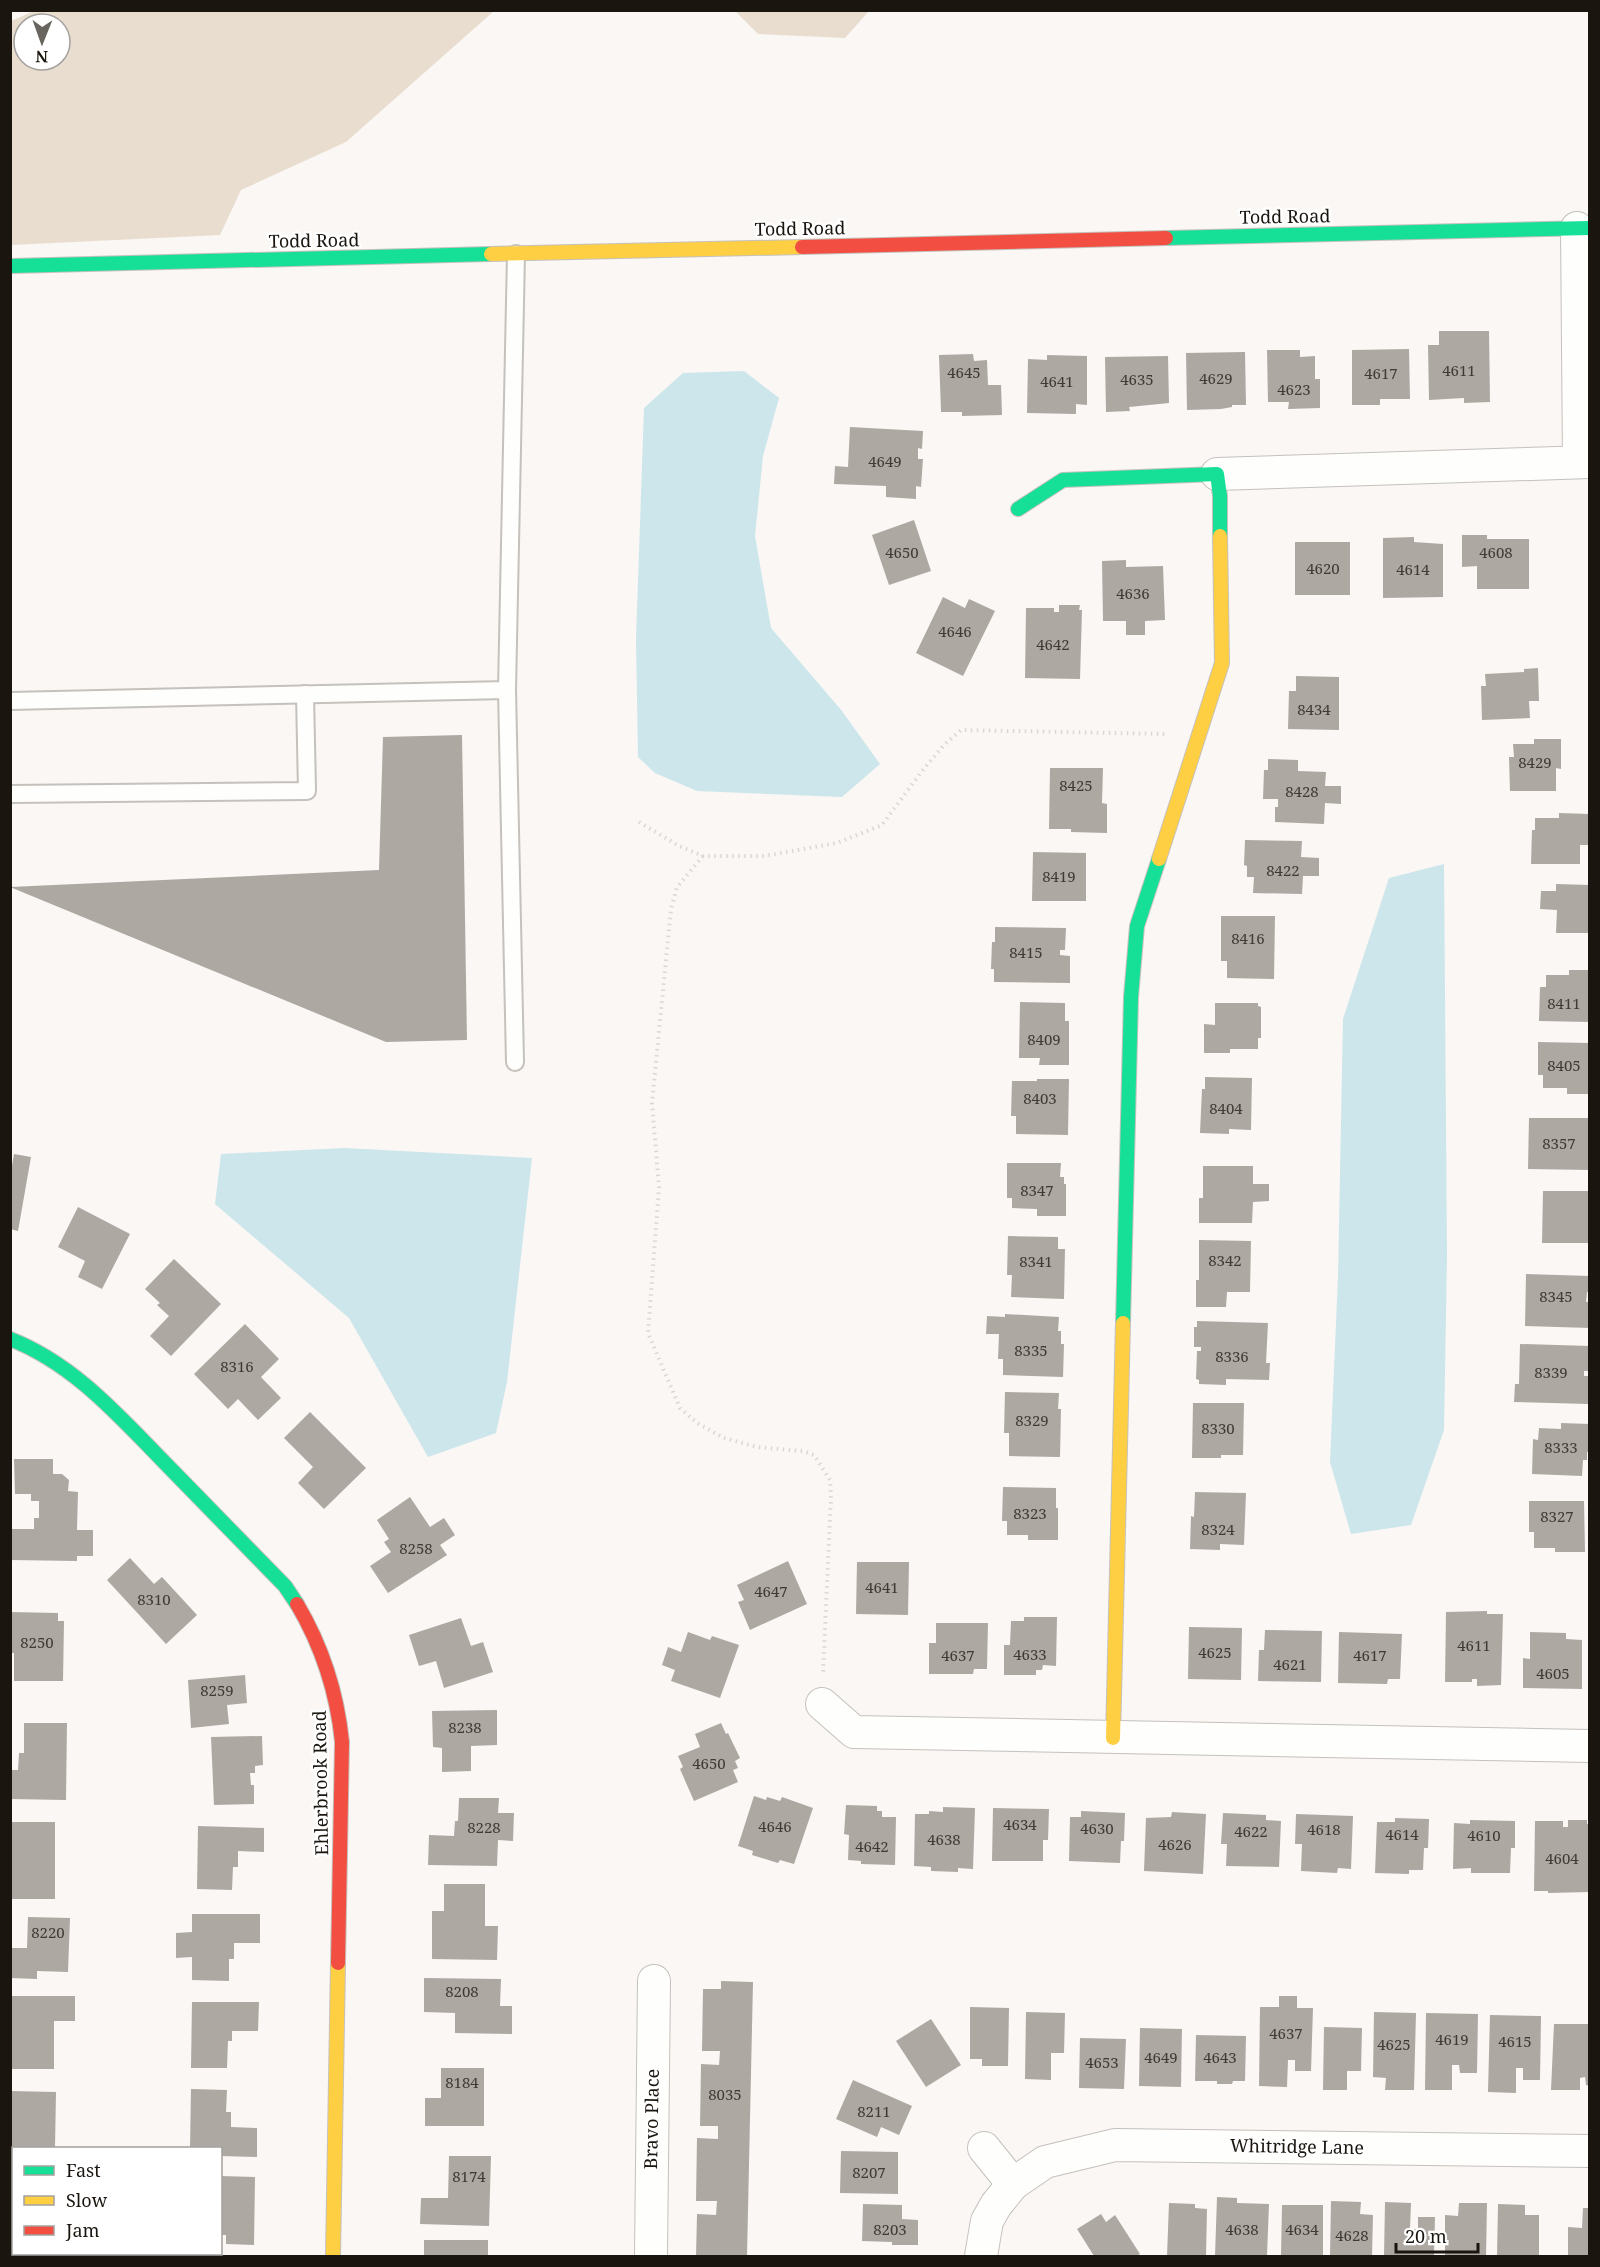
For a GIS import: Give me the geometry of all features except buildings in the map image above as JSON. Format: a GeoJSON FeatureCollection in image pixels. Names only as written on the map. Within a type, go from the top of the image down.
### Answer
{"type":"FeatureCollection","features":[{"type":"Feature","properties":{"kind":"street","name":"Todd Road"},"geometry":{"type":"LineString","coordinates":[[10,266],[1583,228]]}},
{"type":"Feature","properties":{"kind":"street"},"geometry":{"type":"LineString","coordinates":[[1018,509],[1063,480],[1584,462],[1583,228]]}},
{"type":"Feature","properties":{"kind":"street"},"geometry":{"type":"LineString","coordinates":[[1113,1738],[1131,997],[1137,926],[1222,663],[1220,496],[1217,474]]}},
{"type":"Feature","properties":{"kind":"street","name":"Ehlerbrook Road"},"geometry":{"type":"LineString","coordinates":[[10,1339],[24,1344],[69,1370],[285,1586],[307,1618],[319,1641],[332,1677],[338,1702],[342,1748],[333,2256]]}},
{"type":"Feature","properties":{"kind":"street"},"geometry":{"type":"LineString","coordinates":[[822,1704],[854,1732],[1590,1746]]}},
{"type":"Feature","properties":{"kind":"street","name":"Bravo Place"},"geometry":{"type":"LineString","coordinates":[[651,2256],[654,1981]]}},
{"type":"Feature","properties":{"kind":"street","name":"Whitridge Lane"},"geometry":{"type":"LineString","coordinates":[[981,2256],[987,2221],[996,2205],[1013,2184],[1045,2162],[1115,2145],[1590,2151]]}},
{"type":"Feature","properties":{"kind":"street"},"geometry":{"type":"LineString","coordinates":[[984,2148],[1013,2184]]}},
{"type":"Feature","properties":{"kind":"lane"},"geometry":{"type":"LineString","coordinates":[[515,1062],[507,690],[516,254]]}},
{"type":"Feature","properties":{"kind":"lane"},"geometry":{"type":"LineString","coordinates":[[10,700],[507,690]]}},
{"type":"Feature","properties":{"kind":"lane"},"geometry":{"type":"LineString","coordinates":[[10,794],[307,790],[305,694]]}},
{"type":"Feature","properties":{"kind":"path"},"geometry":{"type":"LineString","coordinates":[[639,822],[679,846],[704,856],[764,856],[837,843],[882,825],[922,771],[944,745],[961,730],[1197,735]]}},
{"type":"Feature","properties":{"kind":"path"},"geometry":{"type":"LineString","coordinates":[[704,856],[676,887],[671,909],[652,1103],[659,1188],[648,1333],[680,1407],[697,1424],[724,1438],[757,1447],[803,1451],[814,1455],[830,1480],[822,1704]]}},
{"type":"Feature","properties":{"kind":"shaded area"},"geometry":{"type":"Polygon","coordinates":[[[34,10],[494,11],[346,142],[241,190],[220,235],[11,245],[11,21],[12,72],[72,72],[72,12],[32,12],[34,10]]]}},
{"type":"Feature","properties":{"kind":"shaded area"},"geometry":{"type":"Polygon","coordinates":[[[735,11],[869,11],[845,38],[758,34],[735,11]]]}},
{"type":"Feature","properties":{"kind":"water"},"geometry":{"type":"Polygon","coordinates":[[[744,371],[779,398],[763,456],[755,536],[771,628],[842,711],[880,764],[842,797],[697,791],[655,773],[638,757],[636,639],[644,408],[683,373],[744,371]]]}},
{"type":"Feature","properties":{"kind":"water"},"geometry":{"type":"Polygon","coordinates":[[[1444,864],[1447,1255],[1444,1430],[1411,1525],[1351,1534],[1330,1462],[1338,1277],[1343,1019],[1389,878],[1444,864]]]}},
{"type":"Feature","properties":{"kind":"water"},"geometry":{"type":"Polygon","coordinates":[[[345,1148],[532,1158],[507,1382],[496,1433],[428,1457],[349,1318],[215,1204],[221,1154],[345,1148]]]}},
{"type":"Feature","properties":{"kind":"traffic: fast"},"geometry":{"type":"LineString","coordinates":[[1166,238],[1590,228]]}},
{"type":"Feature","properties":{"kind":"traffic: fast"},"geometry":{"type":"LineString","coordinates":[[10,266],[491,254]]}},
{"type":"Feature","properties":{"kind":"traffic: fast"},"geometry":{"type":"LineString","coordinates":[[1018,509],[1063,480],[1217,474],[1220,496],[1220,536]]}},
{"type":"Feature","properties":{"kind":"traffic: fast"},"geometry":{"type":"LineString","coordinates":[[1123,1323],[1131,997],[1137,926],[1159,859]]}},
{"type":"Feature","properties":{"kind":"traffic: fast"},"geometry":{"type":"LineString","coordinates":[[10,1339],[55,1362],[94,1393],[285,1586],[297,1604]]}},
{"type":"Feature","properties":{"kind":"traffic: slow"},"geometry":{"type":"LineString","coordinates":[[491,254],[802,247]]}},
{"type":"Feature","properties":{"kind":"traffic: slow"},"geometry":{"type":"LineString","coordinates":[[1159,859],[1222,663],[1220,536]]}},
{"type":"Feature","properties":{"kind":"traffic: slow"},"geometry":{"type":"LineString","coordinates":[[1113,1738],[1123,1323]]}},
{"type":"Feature","properties":{"kind":"traffic: slow"},"geometry":{"type":"LineString","coordinates":[[333,2256],[338,1963]]}},
{"type":"Feature","properties":{"kind":"traffic: jam"},"geometry":{"type":"LineString","coordinates":[[802,247],[1166,238]]}},
{"type":"Feature","properties":{"kind":"traffic: jam"},"geometry":{"type":"LineString","coordinates":[[297,1604],[321,1654],[337,1706],[340,1724],[342,1742],[338,1963]]}}]}
